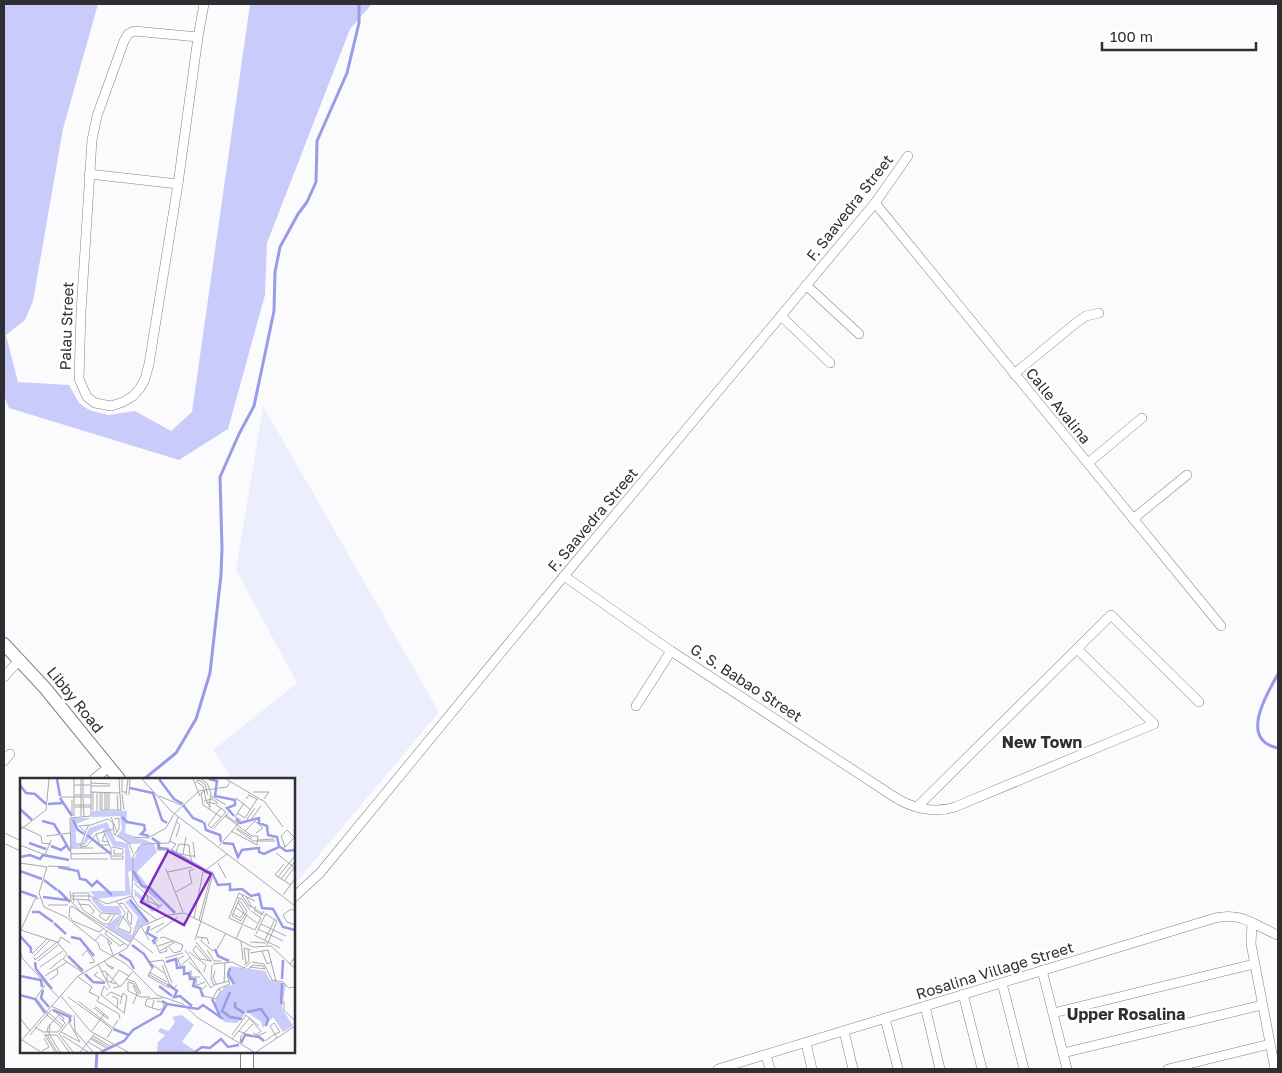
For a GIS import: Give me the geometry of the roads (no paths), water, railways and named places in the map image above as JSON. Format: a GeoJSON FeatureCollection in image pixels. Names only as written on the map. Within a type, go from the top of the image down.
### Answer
{"type":"FeatureCollection","features":[{"type":"Feature","properties":{"kind":"main road","name":"Libby Road"},"geometry":{"type":"LineString","coordinates":[[4,644],[45,688],[118,778]]}},
{"type":"Feature","properties":{"kind":"main road"},"geometry":{"type":"LineString","coordinates":[[247,1053],[247,1069]]}},
{"type":"Feature","properties":{"kind":"street","name":"Palau Street"},"geometry":{"type":"LineString","coordinates":[[198,37],[138,31],[131,32],[125,38],[94,126],[89,174],[79,379],[87,397],[95,403],[111,406],[133,396],[145,378],[149,364],[204,4]]}},
{"type":"Feature","properties":{"kind":"street","name":"F. Saavedra Street"},"geometry":{"type":"LineString","coordinates":[[295,897],[320,874],[564,576],[875,203],[908,156]]}},
{"type":"Feature","properties":{"kind":"street"},"geometry":{"type":"LineString","coordinates":[[89,174],[178,184]]}},
{"type":"Feature","properties":{"kind":"street","name":"Calle Avalina"},"geometry":{"type":"LineString","coordinates":[[875,203],[1221,626]]}},
{"type":"Feature","properties":{"kind":"street"},"geometry":{"type":"LineString","coordinates":[[806,285],[859,334]]}},
{"type":"Feature","properties":{"kind":"street"},"geometry":{"type":"LineString","coordinates":[[1014,374],[1076,323],[1086,316],[1100,313]]}},
{"type":"Feature","properties":{"kind":"street"},"geometry":{"type":"LineString","coordinates":[[781,316],[830,363]]}},
{"type":"Feature","properties":{"kind":"street"},"geometry":{"type":"LineString","coordinates":[[1088,463],[1142,418]]}},
{"type":"Feature","properties":{"kind":"street"},"geometry":{"type":"LineString","coordinates":[[1133,519],[1187,475]]}},
{"type":"Feature","properties":{"kind":"street","name":"G. S. Babao Street"},"geometry":{"type":"LineString","coordinates":[[564,576],[671,651],[894,796],[917,807],[942,811],[1154,724],[1077,649]]}},
{"type":"Feature","properties":{"kind":"street"},"geometry":{"type":"LineString","coordinates":[[917,807],[1111,615],[1199,702]]}},
{"type":"Feature","properties":{"kind":"street"},"geometry":{"type":"LineString","coordinates":[[636,706],[671,651]]}},
{"type":"Feature","properties":{"kind":"street"},"geometry":{"type":"LineString","coordinates":[[4,677],[20,659]]}},
{"type":"Feature","properties":{"kind":"street"},"geometry":{"type":"LineString","coordinates":[[95,778],[109,767]]}},
{"type":"Feature","properties":{"kind":"street"},"geometry":{"type":"LineString","coordinates":[[4,838],[20,846]]}},
{"type":"Feature","properties":{"kind":"street","name":"Rosalina Village Street"},"geometry":{"type":"LineString","coordinates":[[724,1068],[1215,918],[1234,916],[1278,934]]}},
{"type":"Feature","properties":{"kind":"street"},"geometry":{"type":"LineString","coordinates":[[1252,923],[1250,937],[1254,964],[1275,1069]]}},
{"type":"Feature","properties":{"kind":"street"},"geometry":{"type":"LineString","coordinates":[[1053,1013],[1254,964]]}},
{"type":"Feature","properties":{"kind":"street"},"geometry":{"type":"LineString","coordinates":[[1042,970],[1067,1069]]}},
{"type":"Feature","properties":{"kind":"street"},"geometry":{"type":"LineString","coordinates":[[1002,983],[1024,1069]]}},
{"type":"Feature","properties":{"kind":"street"},"geometry":{"type":"LineString","coordinates":[[963,994],[982,1069]]}},
{"type":"Feature","properties":{"kind":"street"},"geometry":{"type":"LineString","coordinates":[[1063,1053],[1262,1004]]}},
{"type":"Feature","properties":{"kind":"street"},"geometry":{"type":"LineString","coordinates":[[925,1006],[940,1069]]}},
{"type":"Feature","properties":{"kind":"street"},"geometry":{"type":"LineString","coordinates":[[885,1018],[898,1069]]}},
{"type":"Feature","properties":{"kind":"street"},"geometry":{"type":"LineString","coordinates":[[844,1031],[853,1069]]}},
{"type":"Feature","properties":{"kind":"street"},"geometry":{"type":"LineString","coordinates":[[806,1042],[812,1069]]}},
{"type":"Feature","properties":{"kind":"street"},"geometry":{"type":"LineString","coordinates":[[1168,1069],[1270,1044]]}},
{"type":"Feature","properties":{"kind":"street"},"geometry":{"type":"LineString","coordinates":[[766,1055],[770,1069]]}},
{"type":"Feature","properties":{"kind":"waterway"},"geometry":{"type":"LineString","coordinates":[[145,778],[176,753],[196,719],[210,673],[221,575],[220,477],[254,406],[274,311],[275,272],[280,247],[298,214],[307,202],[316,182],[317,141],[347,73],[359,23],[359,4]]}},
{"type":"Feature","properties":{"kind":"waterway"},"geometry":{"type":"LineString","coordinates":[[1278,674],[1262,705],[1258,727],[1260,736],[1266,743],[1278,748]]}},
{"type":"Feature","properties":{"kind":"waterway"},"geometry":{"type":"LineString","coordinates":[[96,1069],[97,1053]]}},
{"type":"Feature","properties":{"kind":"district","name":"New Town"},"geometry":{"type":"Point","coordinates":[1042,742]}},
{"type":"Feature","properties":{"kind":"district","name":"Upper Rosalina"},"geometry":{"type":"Point","coordinates":[1126,1014]}}]}
